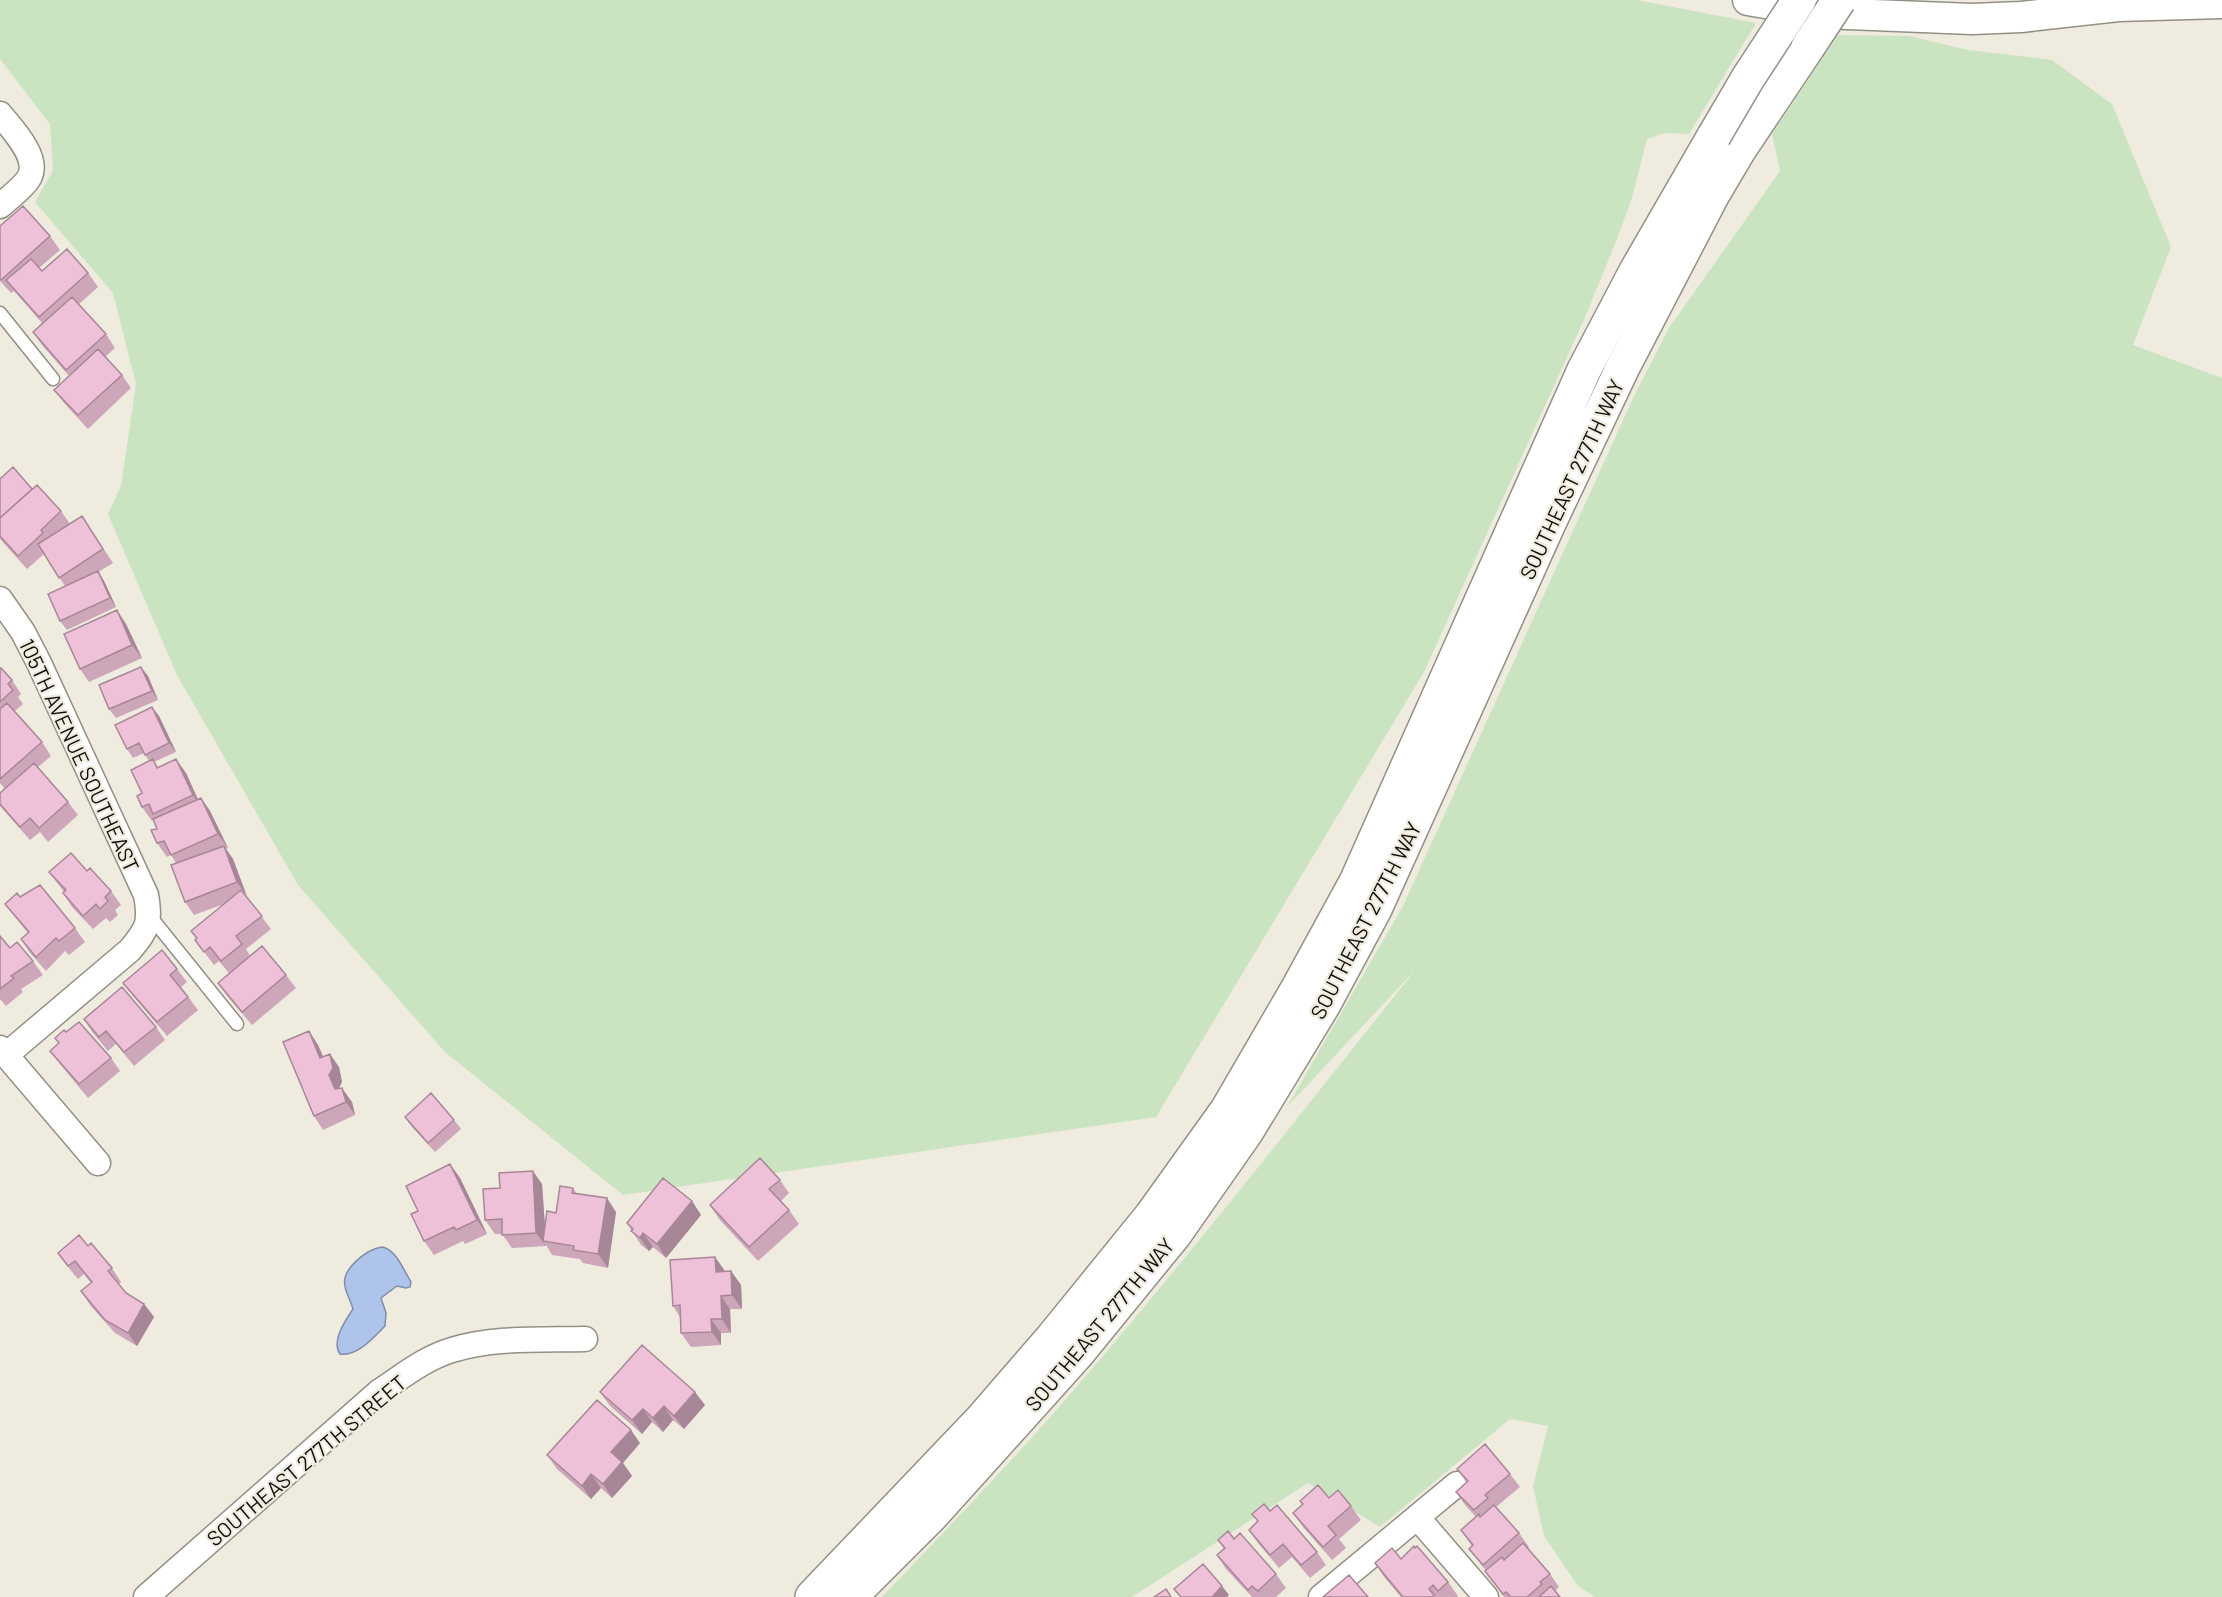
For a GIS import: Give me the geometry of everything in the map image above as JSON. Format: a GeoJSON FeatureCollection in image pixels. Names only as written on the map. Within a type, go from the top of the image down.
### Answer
{"type":"FeatureCollection","features":[{"type":"Feature","properties":{"kind":"main road"},"geometry":{"type":"LineString","coordinates":[[1726,143],[1748,78],[1799,0]]}},
{"type":"Feature","properties":{"kind":"main road"},"geometry":{"type":"LineString","coordinates":[[1726,143],[1839,0]]}},
{"type":"Feature","properties":{"kind":"main road","name":"SOUTHEAST 277TH WAY"},"geometry":{"type":"LineString","coordinates":[[860,1546],[981,1420],[1052,1338],[1151,1216],[1227,1110],[1356,882],[1584,370],[1636,271],[1726,143]]}},
{"type":"Feature","properties":{"kind":"main road","name":"SOUTHEAST 277TH WAY"},"geometry":{"type":"LineString","coordinates":[[849,1597],[932,1515],[1077,1354],[1175,1234],[1253,1121],[1324,1004],[1375,909],[1550,521],[1622,369],[1713,194],[1726,143]]}},
{"type":"Feature","properties":{"kind":"main road"},"geometry":{"type":"LineString","coordinates":[[800,1597],[860,1546]]}},
{"type":"Feature","properties":{"kind":"main road"},"geometry":{"type":"LineString","coordinates":[[812,1597],[860,1546]]}},
{"type":"Feature","properties":{"kind":"street"},"geometry":{"type":"LineString","coordinates":[[1748,0],[1823,13],[1961,19],[2021,17],[2118,6],[2222,3]]}},
{"type":"Feature","properties":{"kind":"street"},"geometry":{"type":"LineString","coordinates":[[0,114],[26,147],[32,164],[30,176],[0,207]]}},
{"type":"Feature","properties":{"kind":"street","name":"105TH AVENUE SOUTHEAST"},"geometry":{"type":"LineString","coordinates":[[0,600],[23,632],[39,663],[146,896],[150,916]]}},
{"type":"Feature","properties":{"kind":"street"},"geometry":{"type":"LineString","coordinates":[[98,1163],[3,1052],[130,950],[143,934],[150,916]]}},
{"type":"Feature","properties":{"kind":"street","name":"SOUTHEAST 277TH STREET"},"geometry":{"type":"LineString","coordinates":[[146,1597],[380,1391],[417,1366],[451,1350],[490,1342],[585,1339]]}},
{"type":"Feature","properties":{"kind":"street"},"geometry":{"type":"LineString","coordinates":[[1321,1597],[1457,1484]]}},
{"type":"Feature","properties":{"kind":"street"},"geometry":{"type":"LineString","coordinates":[[1417,1517],[1486,1597]]}},
{"type":"Feature","properties":{"kind":"lane"},"geometry":{"type":"LineString","coordinates":[[0,313],[53,379]]}},
{"type":"Feature","properties":{"kind":"lane"},"geometry":{"type":"LineString","coordinates":[[150,916],[237,1024]]}},
{"type":"Feature","properties":{"kind":"green space"},"geometry":{"type":"Polygon","coordinates":[[[0,0],[1637,0],[1756,23],[1689,134],[1665,133],[1647,139],[1632,198],[1583,322],[1424,672],[1156,1117],[623,1195],[445,1052],[298,885],[177,675],[108,514],[121,486],[136,384],[113,293],[35,202],[53,170],[50,124],[0,59],[0,0]]]}},
{"type":"Feature","properties":{"kind":"green space"},"geometry":{"type":"Polygon","coordinates":[[[1838,35],[1909,36],[1968,50],[2052,60],[2112,104],[2171,247],[2133,345],[2222,378],[2222,1597],[1595,1597],[1578,1586],[1544,1536],[1533,1486],[1548,1426],[1510,1419],[1380,1527],[1308,1483],[1132,1597],[882,1597],[1010,1461],[1085,1377],[1211,1226],[1416,969],[1287,1107],[1403,906],[1634,396],[1669,328],[1780,171],[1772,134],[1838,35]]]}},
{"type":"Feature","properties":{"kind":"water"},"geometry":{"type":"Polygon","coordinates":[[[382,1247],[391,1252],[399,1261],[411,1282],[410,1287],[397,1286],[381,1298],[386,1313],[385,1326],[359,1349],[340,1354],[338,1337],[353,1309],[345,1286],[347,1273],[356,1261],[382,1247]]]}},
{"type":"Feature","properties":{"kind":"building"},"geometry":{"type":"Polygon","coordinates":[[[23,206],[50,236],[1,280],[0,226],[23,206]]]}},
{"type":"Feature","properties":{"kind":"building"},"geometry":{"type":"Polygon","coordinates":[[[67,249],[88,273],[39,317],[6,280],[31,259],[42,271],[67,249]]]}},
{"type":"Feature","properties":{"kind":"building"},"geometry":{"type":"Polygon","coordinates":[[[72,297],[106,334],[66,370],[33,332],[72,297]]]}},
{"type":"Feature","properties":{"kind":"building"},"geometry":{"type":"Polygon","coordinates":[[[98,349],[122,375],[78,415],[54,390],[98,349]]]}},
{"type":"Feature","properties":{"kind":"building"},"geometry":{"type":"Polygon","coordinates":[[[13,467],[32,489],[1,517],[0,479],[13,467]]]}},
{"type":"Feature","properties":{"kind":"building"},"geometry":{"type":"Polygon","coordinates":[[[37,485],[61,511],[41,530],[43,533],[18,556],[0,536],[0,518],[37,485]]]}},
{"type":"Feature","properties":{"kind":"building"},"geometry":{"type":"Polygon","coordinates":[[[82,516],[103,549],[59,578],[38,544],[82,516]]]}},
{"type":"Feature","properties":{"kind":"building"},"geometry":{"type":"Polygon","coordinates":[[[98,571],[110,598],[60,621],[48,594],[98,571]]]}},
{"type":"Feature","properties":{"kind":"building"},"geometry":{"type":"Polygon","coordinates":[[[117,610],[132,645],[80,669],[64,634],[117,610]]]}},
{"type":"Feature","properties":{"kind":"building"},"geometry":{"type":"Polygon","coordinates":[[[141,667],[152,691],[109,709],[99,685],[141,667]]]}},
{"type":"Feature","properties":{"kind":"building"},"geometry":{"type":"Polygon","coordinates":[[[0,668],[12,680],[8,684],[13,690],[0,702],[0,668]]]}},
{"type":"Feature","properties":{"kind":"building"},"geometry":{"type":"Polygon","coordinates":[[[7,703],[42,742],[0,779],[0,709],[7,703]]]}},
{"type":"Feature","properties":{"kind":"building"},"geometry":{"type":"Polygon","coordinates":[[[152,707],[169,743],[145,755],[139,743],[127,749],[115,725],[152,707]]]}},
{"type":"Feature","properties":{"kind":"building"},"geometry":{"type":"Polygon","coordinates":[[[153,759],[157,768],[176,759],[193,795],[153,814],[149,804],[142,807],[137,796],[142,793],[131,770],[153,759]]]}},
{"type":"Feature","properties":{"kind":"building"},"geometry":{"type":"Polygon","coordinates":[[[34,763],[68,802],[39,828],[30,818],[20,827],[0,804],[0,793],[34,763]]]}},
{"type":"Feature","properties":{"kind":"building"},"geometry":{"type":"Polygon","coordinates":[[[201,798],[218,834],[171,855],[164,841],[157,843],[151,830],[157,829],[153,819],[201,798]]]}},
{"type":"Feature","properties":{"kind":"building"},"geometry":{"type":"Polygon","coordinates":[[[224,846],[237,882],[185,902],[171,865],[224,846]]]}},
{"type":"Feature","properties":{"kind":"building"},"geometry":{"type":"Polygon","coordinates":[[[71,853],[87,871],[90,868],[111,891],[105,897],[108,901],[100,909],[96,904],[83,916],[63,893],[66,890],[49,872],[71,853]]]}},
{"type":"Feature","properties":{"kind":"building"},"geometry":{"type":"Polygon","coordinates":[[[40,885],[75,928],[59,941],[56,938],[36,957],[21,939],[29,932],[5,904],[17,893],[20,897],[40,885]]]}},
{"type":"Feature","properties":{"kind":"building"},"geometry":{"type":"Polygon","coordinates":[[[241,890],[262,916],[236,936],[242,944],[221,961],[210,947],[204,952],[191,931],[241,890]]]}},
{"type":"Feature","properties":{"kind":"building"},"geometry":{"type":"Polygon","coordinates":[[[0,936],[10,948],[17,942],[33,961],[11,976],[14,978],[0,989],[0,936]]]}},
{"type":"Feature","properties":{"kind":"building"},"geometry":{"type":"Polygon","coordinates":[[[262,946],[286,975],[242,1012],[218,983],[262,946]]]}},
{"type":"Feature","properties":{"kind":"building"},"geometry":{"type":"Polygon","coordinates":[[[162,950],[177,969],[170,975],[188,997],[157,1022],[123,983],[162,950]]]}},
{"type":"Feature","properties":{"kind":"building"},"geometry":{"type":"Polygon","coordinates":[[[122,987],[156,1027],[124,1052],[106,1031],[99,1037],[84,1019],[122,987]]]}},
{"type":"Feature","properties":{"kind":"building"},"geometry":{"type":"Polygon","coordinates":[[[79,1022],[111,1058],[79,1084],[50,1051],[59,1043],[55,1038],[79,1022]]]}},
{"type":"Feature","properties":{"kind":"building"},"geometry":{"type":"Polygon","coordinates":[[[309,1031],[320,1058],[330,1054],[333,1068],[329,1075],[335,1089],[342,1088],[346,1102],[314,1116],[283,1042],[309,1031]]]}},
{"type":"Feature","properties":{"kind":"building"},"geometry":{"type":"Polygon","coordinates":[[[431,1093],[454,1120],[428,1143],[405,1117],[431,1093]]]}},
{"type":"Feature","properties":{"kind":"building"},"geometry":{"type":"Polygon","coordinates":[[[760,1158],[780,1180],[769,1189],[789,1210],[749,1247],[710,1205],[760,1158]]]}},
{"type":"Feature","properties":{"kind":"building"},"geometry":{"type":"Polygon","coordinates":[[[450,1164],[477,1220],[456,1230],[454,1227],[424,1241],[411,1214],[418,1211],[406,1186],[450,1164]]]}},
{"type":"Feature","properties":{"kind":"building"},"geometry":{"type":"Polygon","coordinates":[[[533,1171],[536,1233],[502,1235],[502,1219],[485,1220],[483,1189],[500,1188],[499,1173],[533,1171]]]}},
{"type":"Feature","properties":{"kind":"building"},"geometry":{"type":"Polygon","coordinates":[[[663,1178],[692,1201],[657,1244],[643,1233],[640,1238],[631,1231],[633,1229],[627,1223],[663,1178]]]}},
{"type":"Feature","properties":{"kind":"building"},"geometry":{"type":"Polygon","coordinates":[[[560,1186],[573,1188],[572,1193],[607,1198],[598,1254],[573,1250],[574,1246],[543,1241],[547,1211],[556,1213],[560,1186]]]}},
{"type":"Feature","properties":{"kind":"building"},"geometry":{"type":"Polygon","coordinates":[[[79,1235],[88,1246],[91,1243],[112,1268],[108,1271],[126,1293],[144,1304],[128,1333],[105,1320],[81,1291],[92,1282],[75,1261],[68,1266],[58,1253],[79,1235]]]}},
{"type":"Feature","properties":{"kind":"building"},"geometry":{"type":"Polygon","coordinates":[[[715,1257],[716,1272],[731,1271],[732,1295],[721,1296],[722,1319],[711,1319],[712,1332],[681,1333],[680,1305],[673,1306],[670,1260],[715,1257]]]}},
{"type":"Feature","properties":{"kind":"building"},"geometry":{"type":"Polygon","coordinates":[[[642,1345],[695,1392],[674,1416],[664,1406],[653,1418],[643,1409],[632,1420],[600,1392],[642,1345]]]}},
{"type":"Feature","properties":{"kind":"building"},"geometry":{"type":"Polygon","coordinates":[[[597,1400],[631,1430],[611,1452],[622,1462],[603,1484],[591,1474],[582,1486],[547,1455],[597,1400]]]}},
{"type":"Feature","properties":{"kind":"building"},"geometry":{"type":"Polygon","coordinates":[[[1485,1444],[1510,1474],[1485,1495],[1488,1498],[1474,1510],[1456,1492],[1468,1481],[1457,1469],[1485,1444]]]}},
{"type":"Feature","properties":{"kind":"building"},"geometry":{"type":"Polygon","coordinates":[[[1318,1485],[1329,1498],[1338,1490],[1351,1506],[1328,1526],[1336,1535],[1323,1547],[1293,1513],[1303,1504],[1300,1501],[1318,1485]]]}},
{"type":"Feature","properties":{"kind":"building"},"geometry":{"type":"Polygon","coordinates":[[[1264,1504],[1270,1511],[1277,1505],[1317,1552],[1301,1565],[1283,1544],[1270,1555],[1249,1530],[1258,1521],[1252,1514],[1264,1504]]]}},
{"type":"Feature","properties":{"kind":"building"},"geometry":{"type":"Polygon","coordinates":[[[1494,1505],[1519,1533],[1483,1565],[1469,1549],[1473,1545],[1461,1530],[1479,1514],[1480,1517],[1494,1505]]]}},
{"type":"Feature","properties":{"kind":"building"},"geometry":{"type":"Polygon","coordinates":[[[1228,1531],[1234,1539],[1240,1533],[1276,1574],[1258,1591],[1252,1586],[1248,1590],[1217,1555],[1225,1548],[1218,1540],[1228,1531]]]}},
{"type":"Feature","properties":{"kind":"building"},"geometry":{"type":"Polygon","coordinates":[[[1523,1543],[1550,1574],[1527,1597],[1511,1597],[1506,1592],[1503,1594],[1485,1571],[1502,1557],[1504,1560],[1523,1543]]]}},
{"type":"Feature","properties":{"kind":"building"},"geometry":{"type":"Polygon","coordinates":[[[1414,1546],[1415,1548],[1417,1546],[1448,1582],[1438,1591],[1433,1585],[1429,1589],[1434,1595],[1432,1597],[1403,1597],[1375,1563],[1392,1548],[1401,1559],[1414,1546]]]}},
{"type":"Feature","properties":{"kind":"building"},"geometry":{"type":"Polygon","coordinates":[[[1203,1564],[1222,1586],[1212,1597],[1181,1597],[1174,1589],[1203,1564]]]}},
{"type":"Feature","properties":{"kind":"building"},"geometry":{"type":"Polygon","coordinates":[[[1349,1575],[1368,1597],[1323,1597],[1349,1575]]]}},
{"type":"Feature","properties":{"kind":"building"},"geometry":{"type":"Polygon","coordinates":[[[1551,1586],[1560,1597],[1539,1597],[1551,1586]]]}},
{"type":"Feature","properties":{"kind":"building"},"geometry":{"type":"Polygon","coordinates":[[[1166,1589],[1171,1597],[1154,1597],[1166,1589]]]}}]}
